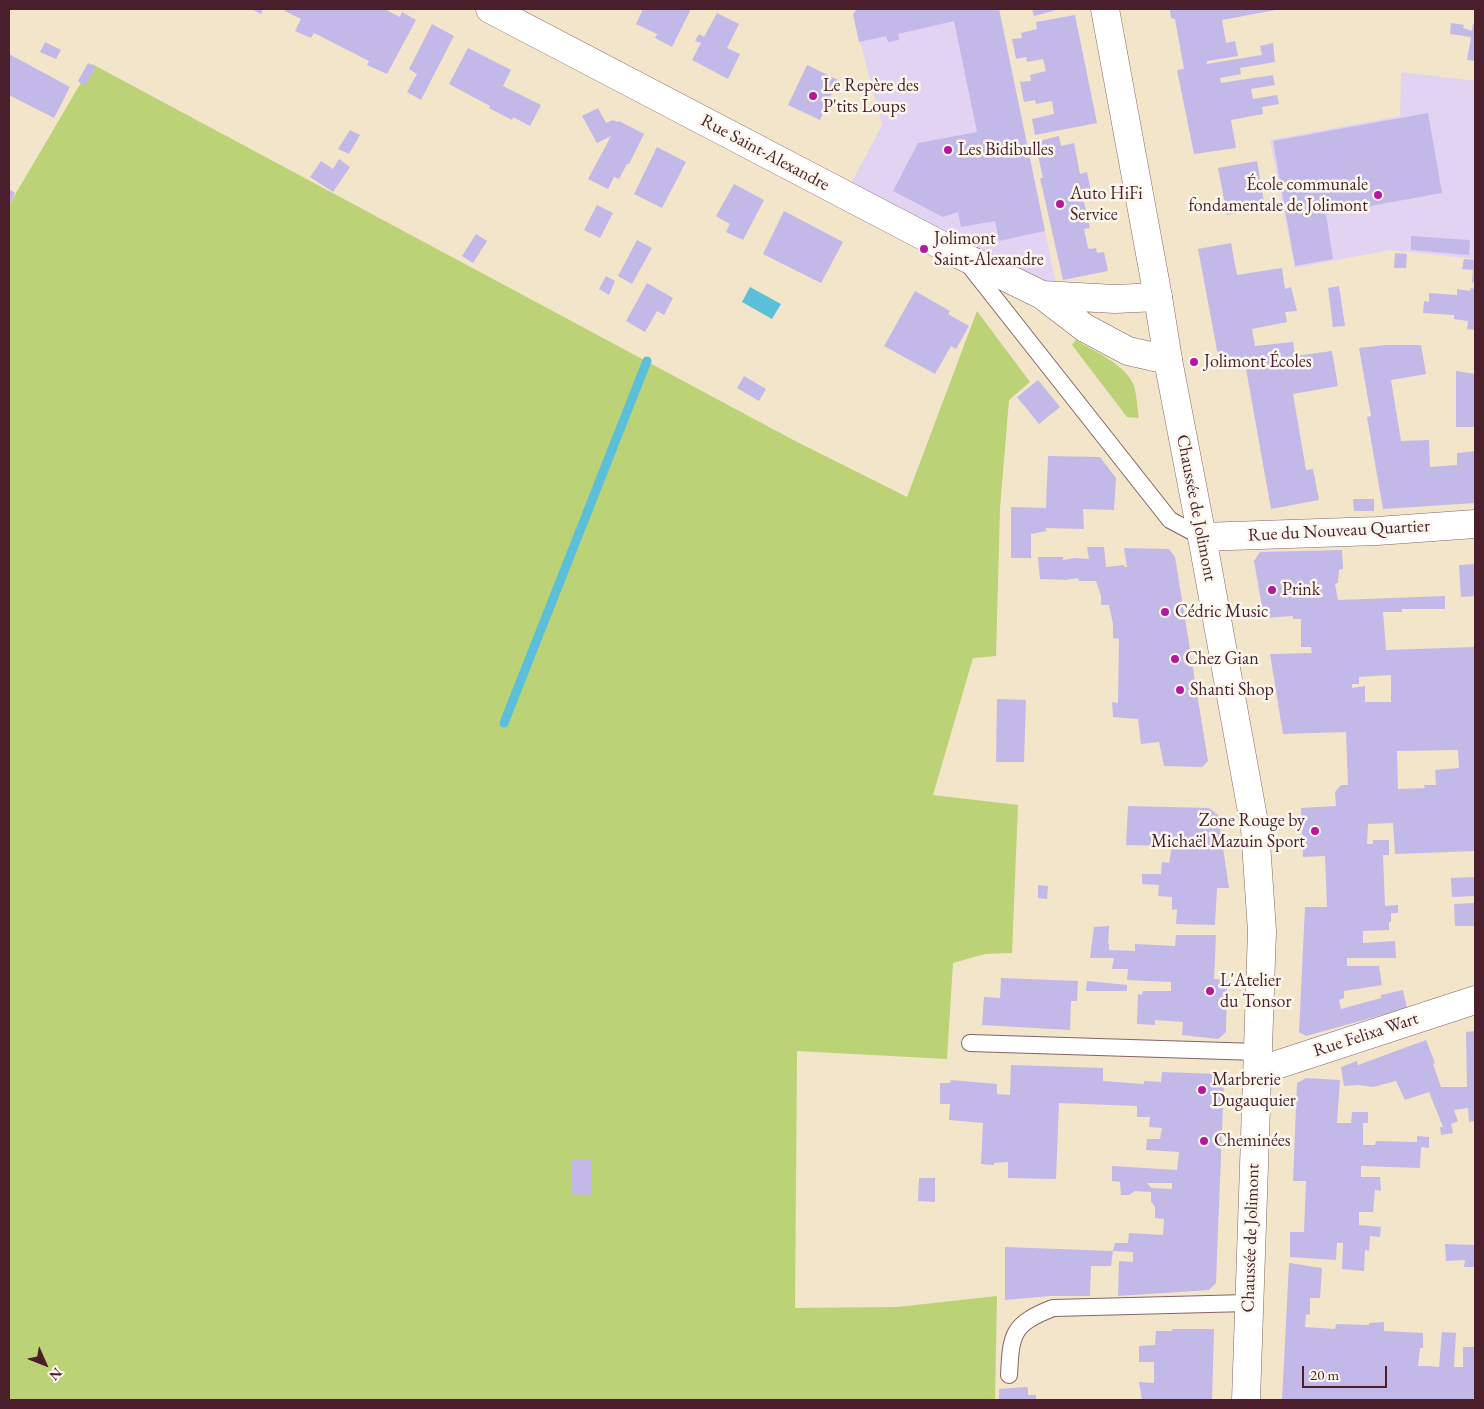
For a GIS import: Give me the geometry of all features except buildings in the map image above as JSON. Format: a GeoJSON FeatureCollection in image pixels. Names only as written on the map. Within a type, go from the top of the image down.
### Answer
{"type":"FeatureCollection","features":[{"type":"Feature","properties":{"kind":"street","name":"Rue Saint-Alexandre"},"geometry":{"type":"LineString","coordinates":[[490,9],[962,256],[1042,294],[1085,328],[1128,351],[1168,360]]}},
{"type":"Feature","properties":{"kind":"street","name":"Chaussée de Jolimont"},"geometry":{"type":"LineString","coordinates":[[1105,9],[1255,828],[1262,931],[1246,1400]]}},
{"type":"Feature","properties":{"kind":"street","name":"Rue Saint-Alexandre"},"geometry":{"type":"LineString","coordinates":[[1042,294],[1115,299],[1158,297]]}},
{"type":"Feature","properties":{"kind":"street","name":"Rue du Nouveau Quartier"},"geometry":{"type":"LineString","coordinates":[[1202,537],[1377,531],[1475,524]]}},
{"type":"Feature","properties":{"kind":"street","name":"Rue Felixa Wart"},"geometry":{"type":"LineString","coordinates":[[1258,1061],[1475,1000]]}},
{"type":"Feature","properties":{"kind":"lane"},"geometry":{"type":"LineString","coordinates":[[962,256],[1170,520],[1202,537]]}},
{"type":"Feature","properties":{"kind":"lane"},"geometry":{"type":"LineString","coordinates":[[970,1043],[1258,1061]]}},
{"type":"Feature","properties":{"kind":"lane"},"geometry":{"type":"LineString","coordinates":[[1009,1375],[1011,1344],[1019,1328],[1032,1316],[1053,1308],[1248,1303]]}},
{"type":"Feature","properties":{"kind":"shaded area","name":"Les Bidibulles"},"geometry":{"type":"Polygon","coordinates":[[[999,9],[1056,284],[1042,295],[845,195],[882,125],[853,14],[858,10],[999,9]]]}},
{"type":"Feature","properties":{"kind":"shaded area","name":"École communale fondamentale de Jolimont"},"geometry":{"type":"Polygon","coordinates":[[[1401,72],[1475,81],[1475,259],[1390,250],[1295,268],[1270,140],[1400,116],[1401,72]]]}},
{"type":"Feature","properties":{"kind":"green space"},"geometry":{"type":"Polygon","coordinates":[[[92,64],[797,442],[907,497],[977,311],[1030,382],[1009,400],[1000,508],[996,656],[973,658],[933,795],[1018,805],[1012,953],[985,954],[953,963],[947,1059],[797,1051],[795,1308],[897,1307],[997,1296],[995,1400],[9,1400],[9,205],[92,64]]]}},
{"type":"Feature","properties":{"kind":"green space"},"geometry":{"type":"Polygon","coordinates":[[[1076,340],[1117,365],[1130,378],[1135,390],[1139,418],[1127,417],[1072,345],[1076,340]]]}},
{"type":"Feature","properties":{"kind":"water"},"geometry":{"type":"Polygon","coordinates":[[[750,287],[781,304],[772,319],[742,302],[750,287]]]}},
{"type":"Feature","properties":{"kind":"waterway"},"geometry":{"type":"LineString","coordinates":[[504,723],[647,361]]}},
{"type":"Feature","properties":{"kind":"place","name":"Le Repère des P'tits Loups"},"geometry":{"type":"Point","coordinates":[813,96]}},
{"type":"Feature","properties":{"kind":"place","name":"Les Bidibulles"},"geometry":{"type":"Point","coordinates":[948,150]}},
{"type":"Feature","properties":{"kind":"place","name":"École communale fondamentale de Jolimont"},"geometry":{"type":"Point","coordinates":[1378,195]}},
{"type":"Feature","properties":{"kind":"place","name":"Auto HiFi Service"},"geometry":{"type":"Point","coordinates":[1060,204]}},
{"type":"Feature","properties":{"kind":"place","name":"Jolimont Saint-Alexandre"},"geometry":{"type":"Point","coordinates":[924,249]}},
{"type":"Feature","properties":{"kind":"place","name":"Jolimont Écoles"},"geometry":{"type":"Point","coordinates":[1194,362]}},
{"type":"Feature","properties":{"kind":"place","name":"Prink"},"geometry":{"type":"Point","coordinates":[1272,590]}},
{"type":"Feature","properties":{"kind":"place","name":"Cédric Music"},"geometry":{"type":"Point","coordinates":[1165,612]}},
{"type":"Feature","properties":{"kind":"place","name":"Chez Gian"},"geometry":{"type":"Point","coordinates":[1175,659]}},
{"type":"Feature","properties":{"kind":"place","name":"Shanti Shop"},"geometry":{"type":"Point","coordinates":[1180,690]}},
{"type":"Feature","properties":{"kind":"place","name":"Zone Rouge by Michaël Mazuin Sport"},"geometry":{"type":"Point","coordinates":[1315,831]}},
{"type":"Feature","properties":{"kind":"place","name":"L'Atelier du Tonsor"},"geometry":{"type":"Point","coordinates":[1210,991]}},
{"type":"Feature","properties":{"kind":"place","name":"Marbrerie Dugauquier"},"geometry":{"type":"Point","coordinates":[1202,1090]}},
{"type":"Feature","properties":{"kind":"place","name":"Cheminées"},"geometry":{"type":"Point","coordinates":[1204,1141]}}]}
